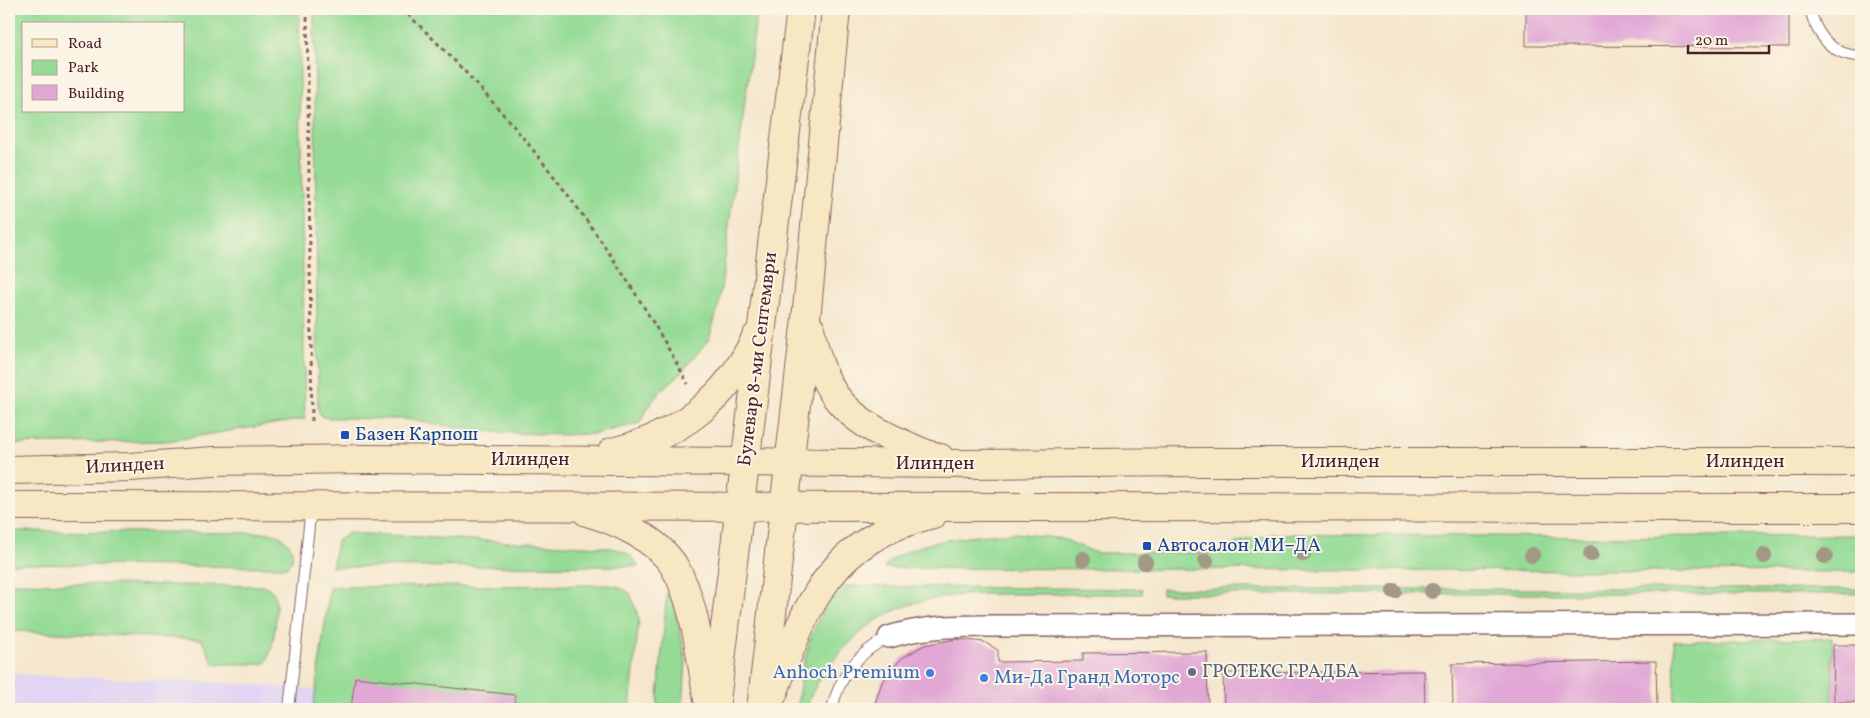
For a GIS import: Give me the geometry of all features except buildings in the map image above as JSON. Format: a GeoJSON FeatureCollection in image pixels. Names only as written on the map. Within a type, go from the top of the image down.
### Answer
{"type":"FeatureCollection","features":[{"type":"Feature","properties":{"kind":"street","name":"Булевар 8-ми Септември"},"geometry":{"type":"LineString","coordinates":[[715,709],[802,9]]}},
{"type":"Feature","properties":{"kind":"street"},"geometry":{"type":"LineString","coordinates":[[761,709],[807,309],[836,9]]}},
{"type":"Feature","properties":{"kind":"street"},"geometry":{"type":"LineString","coordinates":[[566,460],[644,444],[686,422],[724,386],[749,352],[758,332],[764,308]]}},
{"type":"Feature","properties":{"kind":"street"},"geometry":{"type":"LineString","coordinates":[[807,309],[820,367],[830,388],[850,413],[865,426],[933,457],[966,464]]}},
{"type":"Feature","properties":{"kind":"street","name":"Илинден"},"geometry":{"type":"LineString","coordinates":[[9,470],[130,467],[223,461],[566,460],[966,464],[1861,462]]}},
{"type":"Feature","properties":{"kind":"street","name":"Илинден"},"geometry":{"type":"LineString","coordinates":[[9,506],[311,508],[566,506],[1861,508]]}},
{"type":"Feature","properties":{"kind":"street"},"geometry":{"type":"LineString","coordinates":[[566,506],[602,516],[629,528],[662,552],[674,565],[685,588],[695,628],[709,709]]}},
{"type":"Feature","properties":{"kind":"street"},"geometry":{"type":"LineString","coordinates":[[767,709],[802,618],[817,591],[836,567],[859,547],[892,527],[920,517],[967,506]]}},
{"type":"Feature","properties":{"kind":"street"},"geometry":{"type":"LineString","coordinates":[[889,637],[908,631],[931,628],[985,626],[1861,624]]}},
{"type":"Feature","properties":{"kind":"lane"},"geometry":{"type":"LineString","coordinates":[[1810,9],[1813,25],[1824,41],[1838,51],[1861,56]]}},
{"type":"Feature","properties":{"kind":"lane"},"geometry":{"type":"LineString","coordinates":[[289,709],[311,508]]}},
{"type":"Feature","properties":{"kind":"lane"},"geometry":{"type":"LineString","coordinates":[[832,709],[840,686],[852,666],[862,654],[889,637]]}},
{"type":"Feature","properties":{"kind":"path"},"geometry":{"type":"LineString","coordinates":[[307,9],[312,425]]}},
{"type":"Feature","properties":{"kind":"path"},"geometry":{"type":"LineString","coordinates":[[402,9],[448,52],[481,87],[536,153],[641,300],[690,386]]}},
{"type":"Feature","properties":{"kind":"shaded area"},"geometry":{"type":"Polygon","coordinates":[[[9,674],[210,682],[316,689],[313,709],[9,709],[9,674]]]}},
{"type":"Feature","properties":{"kind":"green space"},"geometry":{"type":"Polygon","coordinates":[[[9,9],[299,9],[305,419],[167,441],[9,444],[9,9]]]}},
{"type":"Feature","properties":{"kind":"green space"},"geometry":{"type":"Polygon","coordinates":[[[314,9],[757,9],[719,304],[709,339],[682,372],[660,392],[648,407],[640,423],[595,434],[557,435],[478,431],[405,419],[328,418],[321,416],[318,409],[314,9]]]}},
{"type":"Feature","properties":{"kind":"green space"},"geometry":{"type":"Polygon","coordinates":[[[9,531],[272,533],[287,542],[293,557],[287,567],[9,564],[9,531]]]}},
{"type":"Feature","properties":{"kind":"green space"},"geometry":{"type":"Polygon","coordinates":[[[348,533],[602,547],[627,553],[638,566],[332,567],[337,541],[348,533]]]}},
{"type":"Feature","properties":{"kind":"green space"},"geometry":{"type":"Polygon","coordinates":[[[1016,533],[1063,539],[1096,553],[1216,553],[1242,541],[1274,534],[1587,537],[1861,535],[1861,572],[884,568],[894,558],[926,545],[965,537],[1016,533]]]}},
{"type":"Feature","properties":{"kind":"green space"},"geometry":{"type":"Polygon","coordinates":[[[9,583],[265,586],[272,591],[275,600],[273,642],[268,659],[264,664],[214,664],[201,639],[9,631],[9,583]]]}},
{"type":"Feature","properties":{"kind":"green space"},"geometry":{"type":"Polygon","coordinates":[[[617,586],[630,593],[639,619],[630,709],[313,709],[330,587],[617,586]]]}},
{"type":"Feature","properties":{"kind":"green space"},"geometry":{"type":"Polygon","coordinates":[[[842,586],[1142,589],[1142,594],[973,595],[924,601],[901,608],[879,619],[858,635],[823,675],[811,695],[807,709],[797,709],[803,668],[814,629],[827,604],[835,592],[842,586]]]}},
{"type":"Feature","properties":{"kind":"green space"},"geometry":{"type":"Polygon","coordinates":[[[1162,589],[1861,589],[1861,594],[1162,594],[1162,589]]]}},
{"type":"Feature","properties":{"kind":"green space"},"geometry":{"type":"Polygon","coordinates":[[[667,591],[674,603],[686,661],[683,709],[657,709],[667,591]]]}},
{"type":"Feature","properties":{"kind":"green space"},"geometry":{"type":"Polygon","coordinates":[[[1832,638],[1833,709],[1675,709],[1674,641],[1832,638]]]}},
{"type":"Feature","properties":{"kind":"place","name":"Базен Карпош"},"geometry":{"type":"Point","coordinates":[345,435]}},
{"type":"Feature","properties":{"kind":"place","name":"Автосалон МИ–ДА"},"geometry":{"type":"Point","coordinates":[1147,546]}},
{"type":"Feature","properties":{"kind":"place","name":"ГРОТЕКС ГРАДБА"},"geometry":{"type":"Point","coordinates":[1192,672]}},
{"type":"Feature","properties":{"kind":"place","name":"Anhoch Premium"},"geometry":{"type":"Point","coordinates":[930,673]}},
{"type":"Feature","properties":{"kind":"place","name":"Ми-Да Гранд Моторс"},"geometry":{"type":"Point","coordinates":[984,678]}}]}
